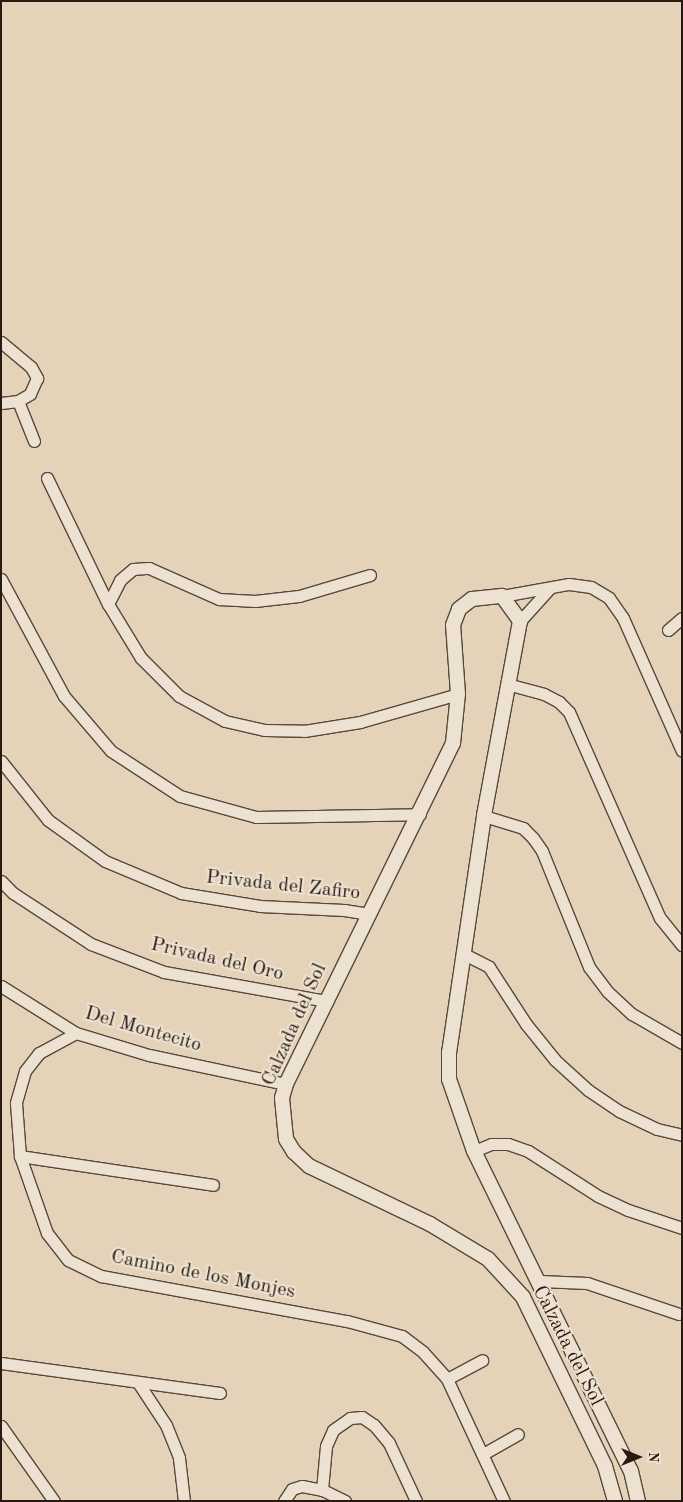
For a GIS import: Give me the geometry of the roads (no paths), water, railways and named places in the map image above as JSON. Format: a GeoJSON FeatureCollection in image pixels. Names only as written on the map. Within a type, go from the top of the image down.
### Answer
{"type":"FeatureCollection","features":[{"type":"Feature","properties":{"kind":"street"},"geometry":{"type":"LineString","coordinates":[[1,342],[31,367],[37,378],[30,394],[18,401],[1,403]]}},
{"type":"Feature","properties":{"kind":"street"},"geometry":{"type":"LineString","coordinates":[[18,401],[34,441]]}},
{"type":"Feature","properties":{"kind":"street"},"geometry":{"type":"LineString","coordinates":[[47,478],[108,604],[141,658],[179,696],[225,721],[264,730],[304,730],[360,722],[458,694]]}},
{"type":"Feature","properties":{"kind":"street"},"geometry":{"type":"LineString","coordinates":[[108,604],[120,580],[133,569],[149,568],[219,599],[255,601],[299,596],[370,575]]}},
{"type":"Feature","properties":{"kind":"street"},"geometry":{"type":"LineString","coordinates":[[1,579],[64,696],[111,751],[180,796],[256,817],[420,814]]}},
{"type":"Feature","properties":{"kind":"street","name":"Calzada del Sol"},"geometry":{"type":"LineString","coordinates":[[615,1501],[604,1466],[523,1297],[488,1259],[430,1224],[309,1166],[286,1139],[282,1098],[286,1084],[368,914],[420,814],[453,744],[458,694],[453,625],[459,609],[472,599],[550,589],[569,584],[591,587],[610,598],[623,618],[682,751]]}},
{"type":"Feature","properties":{"kind":"street"},"geometry":{"type":"LineString","coordinates":[[502,596],[520,621],[550,589]]}},
{"type":"Feature","properties":{"kind":"street"},"geometry":{"type":"LineString","coordinates":[[668,630],[682,618]]}},
{"type":"Feature","properties":{"kind":"street","name":"Calzada del Sol"},"geometry":{"type":"LineString","coordinates":[[520,621],[484,816],[449,1052],[449,1079],[474,1151],[540,1281],[631,1471],[638,1501]]}},
{"type":"Feature","properties":{"kind":"street"},"geometry":{"type":"LineString","coordinates":[[507,684],[544,694],[559,702],[568,712],[660,918],[682,945]]}},
{"type":"Feature","properties":{"kind":"street","name":"Privada del Zafiro"},"geometry":{"type":"LineString","coordinates":[[1,761],[48,820],[105,860],[181,893],[260,906],[344,910],[368,914]]}},
{"type":"Feature","properties":{"kind":"street"},"geometry":{"type":"LineString","coordinates":[[484,816],[523,828],[533,838],[542,851],[589,967],[608,992],[632,1014],[682,1043]]}},
{"type":"Feature","properties":{"kind":"street","name":"Privada del Oro"},"geometry":{"type":"LineString","coordinates":[[1,881],[13,893],[91,944],[164,972],[262,992],[327,1001]]}},
{"type":"Feature","properties":{"kind":"street"},"geometry":{"type":"LineString","coordinates":[[464,954],[489,967],[544,1046],[588,1090],[634,1118],[682,1135]]}},
{"type":"Feature","properties":{"kind":"street","name":"Del Montecito"},"geometry":{"type":"LineString","coordinates":[[1,986],[76,1033],[149,1055],[286,1084]]}},
{"type":"Feature","properties":{"kind":"street","name":"Camino de los Monjes"},"geometry":{"type":"LineString","coordinates":[[76,1033],[38,1053],[25,1071],[16,1103],[20,1156],[46,1233],[68,1260],[101,1276],[380,1329],[402,1336],[424,1352],[447,1379],[504,1501]]}},
{"type":"Feature","properties":{"kind":"street"},"geometry":{"type":"LineString","coordinates":[[474,1151],[491,1144],[508,1144],[528,1151],[598,1196],[628,1210],[682,1228]]}},
{"type":"Feature","properties":{"kind":"street"},"geometry":{"type":"LineString","coordinates":[[20,1156],[213,1185]]}},
{"type":"Feature","properties":{"kind":"street"},"geometry":{"type":"LineString","coordinates":[[540,1281],[587,1283],[679,1314]]}},
{"type":"Feature","properties":{"kind":"street"},"geometry":{"type":"LineString","coordinates":[[447,1379],[482,1360]]}},
{"type":"Feature","properties":{"kind":"street"},"geometry":{"type":"LineString","coordinates":[[1,1363],[139,1384],[220,1393]]}},
{"type":"Feature","properties":{"kind":"street"},"geometry":{"type":"LineString","coordinates":[[139,1384],[166,1425],[179,1458],[184,1501]]}},
{"type":"Feature","properties":{"kind":"street"},"geometry":{"type":"LineString","coordinates":[[322,1490],[326,1446],[333,1430],[350,1418],[362,1417],[374,1425],[389,1443],[416,1501]]}},
{"type":"Feature","properties":{"kind":"street"},"geometry":{"type":"LineString","coordinates":[[1,1426],[54,1501]]}},
{"type":"Feature","properties":{"kind":"street"},"geometry":{"type":"LineString","coordinates":[[483,1454],[518,1434]]}},
{"type":"Feature","properties":{"kind":"street"},"geometry":{"type":"LineString","coordinates":[[284,1501],[292,1489],[302,1486],[322,1490],[345,1501]]}}]}
